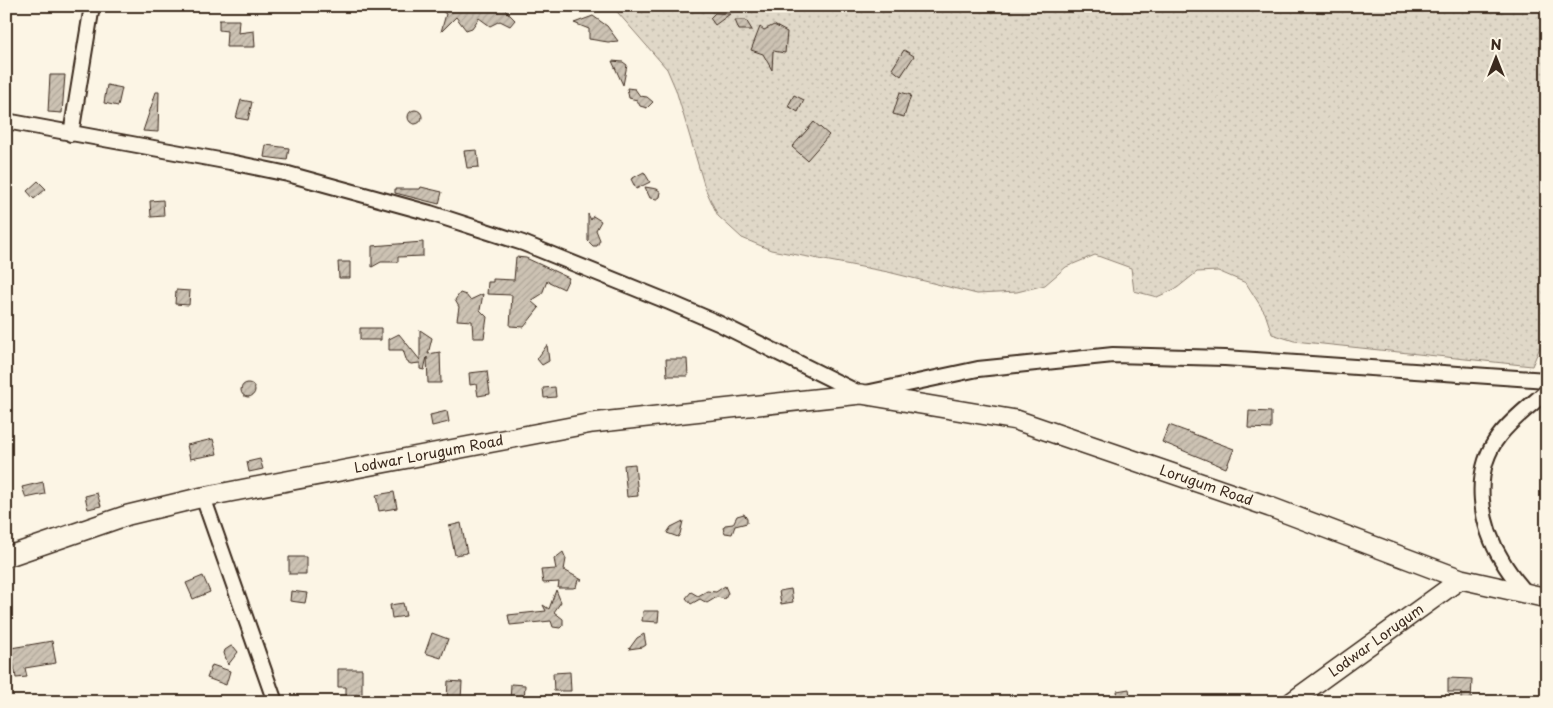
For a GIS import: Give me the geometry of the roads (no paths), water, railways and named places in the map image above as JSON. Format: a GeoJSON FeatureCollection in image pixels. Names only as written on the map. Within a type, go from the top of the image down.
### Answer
{"type":"FeatureCollection","features":[{"type":"Feature","properties":{"kind":"main road","name":"Lodwar Lorugum Road"},"geometry":{"type":"LineString","coordinates":[[6,557],[128,515],[203,497],[592,423],[861,394]]}},
{"type":"Feature","properties":{"kind":"main road","name":"Lorugum Road"},"geometry":{"type":"LineString","coordinates":[[861,394],[1016,420],[1270,508],[1461,579],[1547,598]]}},
{"type":"Feature","properties":{"kind":"street"},"geometry":{"type":"LineString","coordinates":[[71,134],[92,6]]}},
{"type":"Feature","properties":{"kind":"street"},"geometry":{"type":"LineString","coordinates":[[6,121],[288,174],[430,213],[522,243],[718,323],[861,394],[978,369],[1113,355],[1225,358],[1547,380]]}},
{"type":"Feature","properties":{"kind":"street"},"geometry":{"type":"LineString","coordinates":[[1526,593],[1503,562],[1490,536],[1482,504],[1482,483],[1485,461],[1498,438],[1520,412],[1547,391]]}},
{"type":"Feature","properties":{"kind":"street"},"geometry":{"type":"LineString","coordinates":[[203,497],[275,702]]}},
{"type":"Feature","properties":{"kind":"street","name":"Lodwar Lorugum"},"geometry":{"type":"LineString","coordinates":[[1291,702],[1461,579]]}}]}
